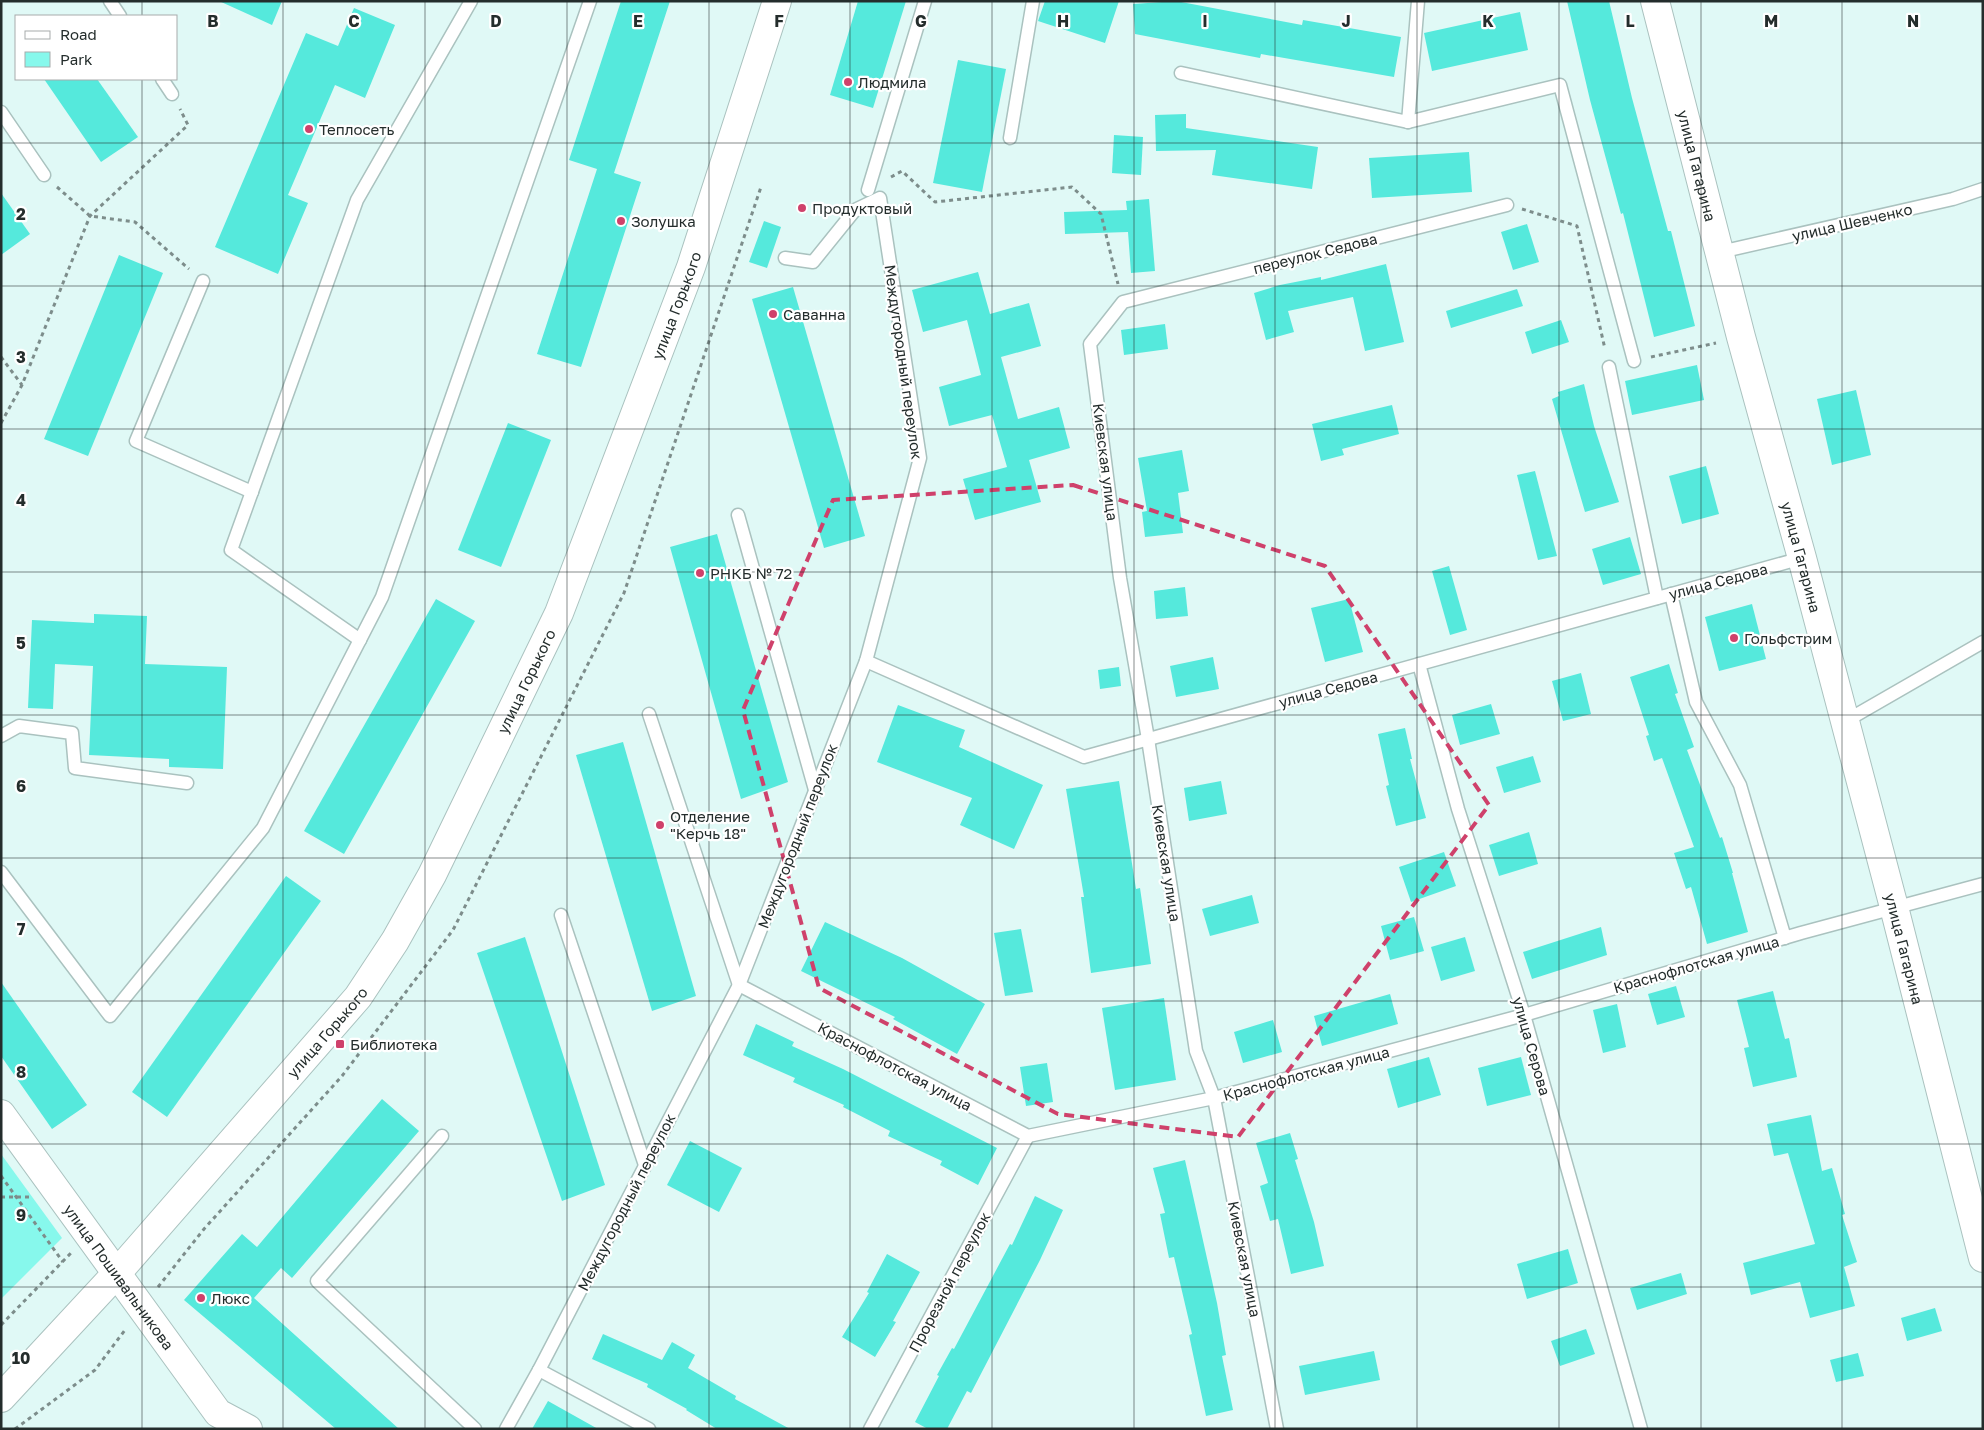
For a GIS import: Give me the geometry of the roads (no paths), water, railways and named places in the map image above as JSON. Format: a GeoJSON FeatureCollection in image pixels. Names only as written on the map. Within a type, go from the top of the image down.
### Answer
{"type":"FeatureCollection","features":[{"type":"Feature","properties":{"kind":"main road","name":"улица Горького"},"geometry":{"type":"LineString","coordinates":[[1,1398],[117,1273],[358,997],[395,941],[432,875],[559,613],[691,267],[777,1]]}},
{"type":"Feature","properties":{"kind":"main road","name":"улица Гагарина"},"geometry":{"type":"LineString","coordinates":[[1655,1],[1741,338],[1802,558],[1894,907],[1983,1258]]}},
{"type":"Feature","properties":{"kind":"main road","name":"улица Пошивальникова"},"geometry":{"type":"LineString","coordinates":[[1,1114],[218,1413],[248,1429]]}},
{"type":"Feature","properties":{"kind":"lane"},"geometry":{"type":"LineString","coordinates":[[110,1],[119,15]]}},
{"type":"Feature","properties":{"kind":"lane"},"geometry":{"type":"LineString","coordinates":[[360,640],[231,550],[357,200],[471,1]]}},
{"type":"Feature","properties":{"kind":"lane"},"geometry":{"type":"LineString","coordinates":[[1,872],[110,1016],[264,828],[382,597],[590,1]]}},
{"type":"Feature","properties":{"kind":"lane"},"geometry":{"type":"LineString","coordinates":[[868,190],[925,1]]}},
{"type":"Feature","properties":{"kind":"lane"},"geometry":{"type":"LineString","coordinates":[[1010,138],[1032,1]]}},
{"type":"Feature","properties":{"kind":"lane"},"geometry":{"type":"LineString","coordinates":[[1408,122],[1418,1]]}},
{"type":"Feature","properties":{"kind":"lane"},"geometry":{"type":"LineString","coordinates":[[1181,73],[1408,122],[1560,85],[1634,361]]}},
{"type":"Feature","properties":{"kind":"lane"},"geometry":{"type":"LineString","coordinates":[[163,80],[172,94]]}},
{"type":"Feature","properties":{"kind":"lane"},"geometry":{"type":"LineString","coordinates":[[1,112],[44,175]]}},
{"type":"Feature","properties":{"kind":"lane","name":"улица Шевченко"},"geometry":{"type":"LineString","coordinates":[[1720,252],[1953,199],[1983,189]]}},
{"type":"Feature","properties":{"kind":"lane","name":"Междугородный переулок"},"geometry":{"type":"LineString","coordinates":[[506,1429],[539,1370],[739,985],[866,660],[920,458],[880,198],[855,210],[813,262],[785,258]]}},
{"type":"Feature","properties":{"kind":"lane","name":"переулок Седова"},"geometry":{"type":"LineString","coordinates":[[1123,302],[1507,204]]}},
{"type":"Feature","properties":{"kind":"lane"},"geometry":{"type":"LineString","coordinates":[[203,281],[136,441],[252,492]]}},
{"type":"Feature","properties":{"kind":"lane","name":"Киевская улица"},"geometry":{"type":"LineString","coordinates":[[1123,302],[1090,344],[1120,578],[1148,739],[1196,1051],[1214,1098],[1277,1429]]}},
{"type":"Feature","properties":{"kind":"lane"},"geometry":{"type":"LineString","coordinates":[[1609,367],[1657,598]]}},
{"type":"Feature","properties":{"kind":"lane"},"geometry":{"type":"LineString","coordinates":[[738,515],[815,790]]}},
{"type":"Feature","properties":{"kind":"lane","name":"улица Седова"},"geometry":{"type":"LineString","coordinates":[[866,660],[1084,757],[1802,558]]}},
{"type":"Feature","properties":{"kind":"lane"},"geometry":{"type":"LineString","coordinates":[[1672,594],[1696,702],[1740,784],[1785,938]]}},
{"type":"Feature","properties":{"kind":"lane"},"geometry":{"type":"LineString","coordinates":[[1844,722],[1983,642]]}},
{"type":"Feature","properties":{"kind":"lane","name":"улица Серова"},"geometry":{"type":"LineString","coordinates":[[1419,664],[1458,809],[1524,1014],[1641,1429]]}},
{"type":"Feature","properties":{"kind":"lane"},"geometry":{"type":"LineString","coordinates":[[649,714],[739,985]]}},
{"type":"Feature","properties":{"kind":"lane"},"geometry":{"type":"LineString","coordinates":[[1,736],[19,726],[72,733],[75,768],[188,783]]}},
{"type":"Feature","properties":{"kind":"lane","name":"Краснофлотская улица"},"geometry":{"type":"LineString","coordinates":[[739,985],[1028,1136],[1214,1098],[1524,1014],[1894,907],[1983,884]]}},
{"type":"Feature","properties":{"kind":"lane"},"geometry":{"type":"LineString","coordinates":[[562,915],[645,1165]]}},
{"type":"Feature","properties":{"kind":"lane"},"geometry":{"type":"LineString","coordinates":[[442,1136],[317,1281],[475,1429]]}},
{"type":"Feature","properties":{"kind":"lane","name":"Прорезной переулок"},"geometry":{"type":"LineString","coordinates":[[870,1429],[1028,1136]]}},
{"type":"Feature","properties":{"kind":"lane"},"geometry":{"type":"LineString","coordinates":[[539,1370],[650,1429]]}},
{"type":"Feature","properties":{"kind":"place","name":"Людмила"},"geometry":{"type":"Point","coordinates":[848,82]}},
{"type":"Feature","properties":{"kind":"place","name":"Теплосеть"},"geometry":{"type":"Point","coordinates":[309,129]}},
{"type":"Feature","properties":{"kind":"place","name":"Продуктовый"},"geometry":{"type":"Point","coordinates":[802,208]}},
{"type":"Feature","properties":{"kind":"place","name":"Золушка"},"geometry":{"type":"Point","coordinates":[621,221]}},
{"type":"Feature","properties":{"kind":"place","name":"Саванна"},"geometry":{"type":"Point","coordinates":[773,314]}},
{"type":"Feature","properties":{"kind":"place","name":"РНКБ № 72"},"geometry":{"type":"Point","coordinates":[700,573]}},
{"type":"Feature","properties":{"kind":"place","name":"Гольфстрим"},"geometry":{"type":"Point","coordinates":[1734,638]}},
{"type":"Feature","properties":{"kind":"place","name":"Отделение \"Керчь 18\""},"geometry":{"type":"Point","coordinates":[660,825]}},
{"type":"Feature","properties":{"kind":"place","name":"Библиотека"},"geometry":{"type":"Point","coordinates":[340,1044]}},
{"type":"Feature","properties":{"kind":"place","name":"Люкс"},"geometry":{"type":"Point","coordinates":[201,1298]}}]}
